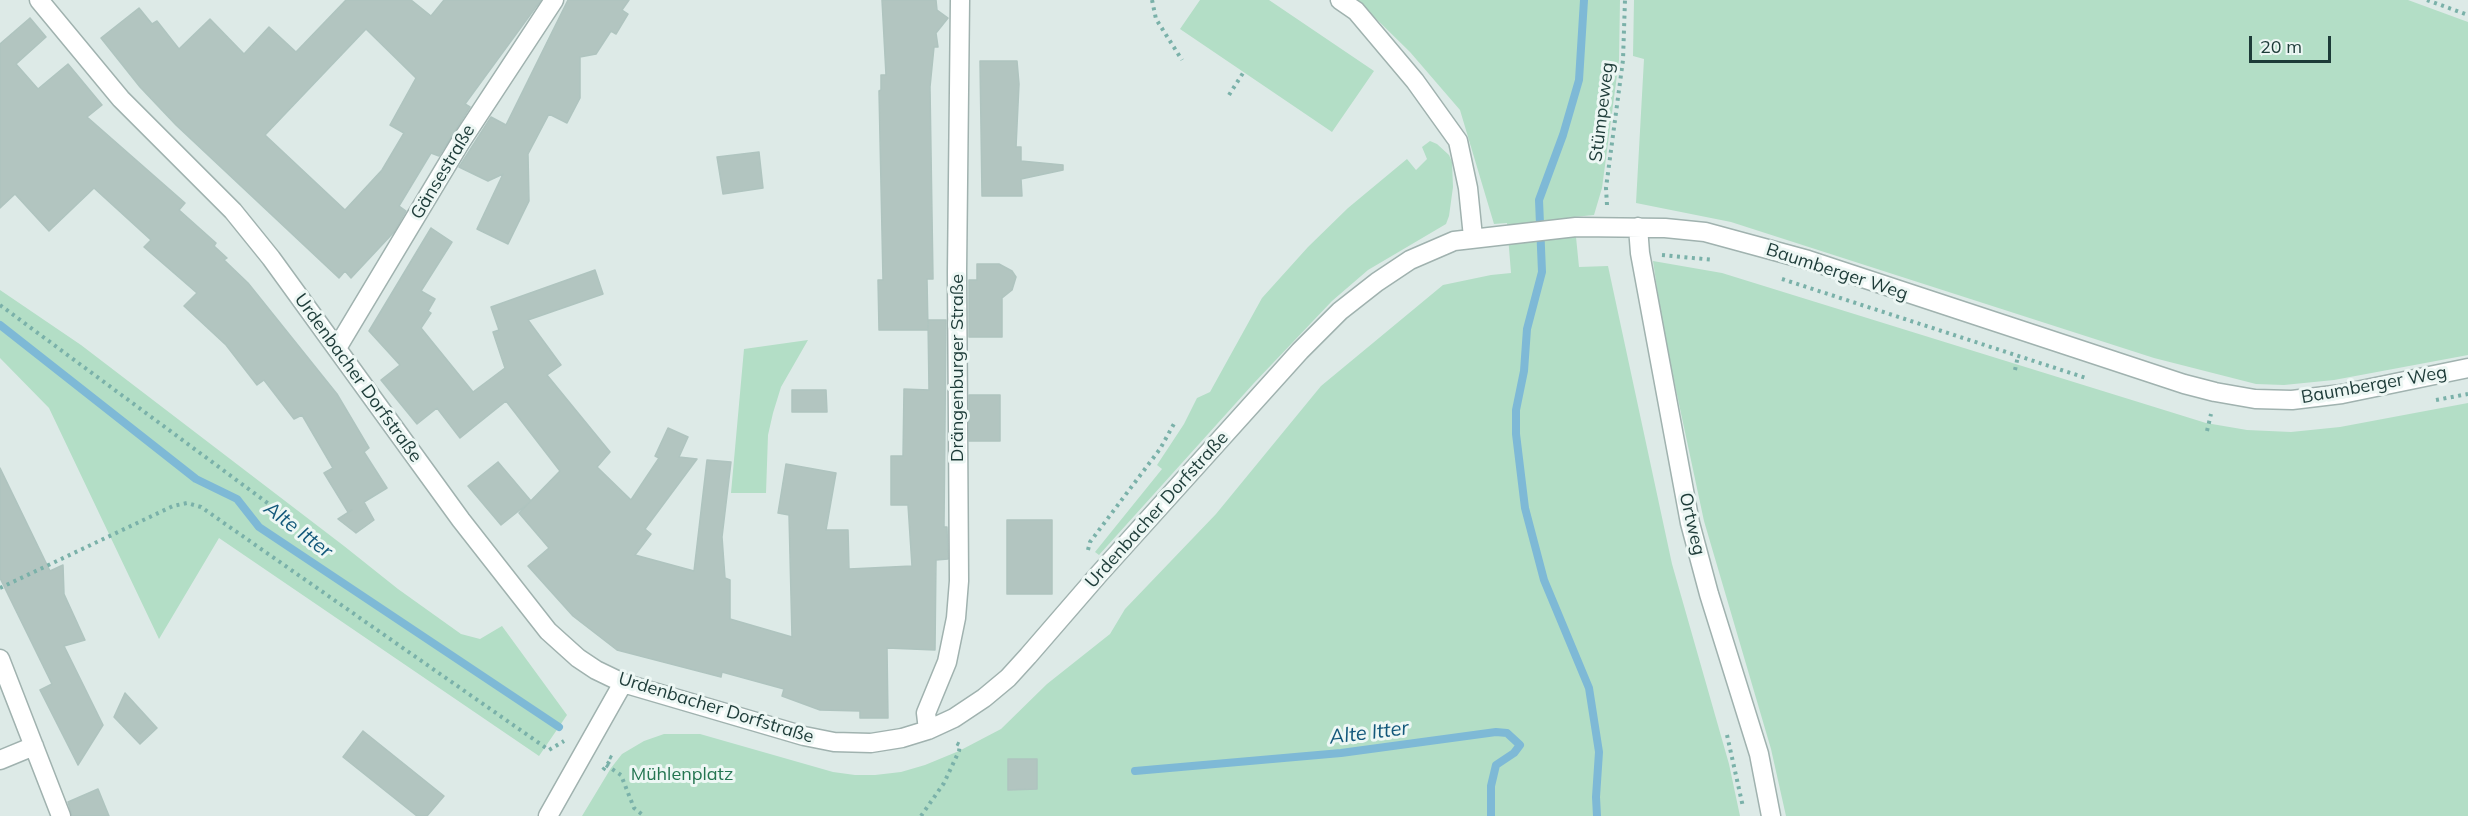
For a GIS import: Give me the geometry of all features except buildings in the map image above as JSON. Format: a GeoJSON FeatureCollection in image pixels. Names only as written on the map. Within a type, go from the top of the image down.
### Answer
{"type":"FeatureCollection","features":[{"type":"Feature","properties":{"kind":"street","name":"Urdenbacher Dorfstraße"},"geometry":{"type":"LineString","coordinates":[[39,0],[121,99],[233,211],[271,258],[461,520],[534,615],[578,658],[596,670],[623,682],[804,736],[834,742],[871,743],[902,738],[928,730],[954,718],[1008,678],[1300,351],[1340,311],[1410,260],[1454,241],[1473,237]]}},
{"type":"Feature","properties":{"kind":"street","name":"Gänsestraße"},"geometry":{"type":"LineString","coordinates":[[337,348],[460,143],[554,0]]}},
{"type":"Feature","properties":{"kind":"street","name":"Drängenburger Straße"},"geometry":{"type":"LineString","coordinates":[[928,730],[926,713],[947,662],[956,618],[959,581],[957,272],[960,0]]}},
{"type":"Feature","properties":{"kind":"street"},"geometry":{"type":"LineString","coordinates":[[1340,0],[1356,11],[1415,81],[1458,141],[1468,188],[1473,237]]}},
{"type":"Feature","properties":{"kind":"street","name":"Baumberger Weg"},"geometry":{"type":"LineString","coordinates":[[1473,237],[1576,227],[1638,227],[1705,232],[1808,260],[2153,374],[2215,392],[2255,399],[2292,400],[2342,394],[2468,368]]}},
{"type":"Feature","properties":{"kind":"street","name":"Ortweg"},"geometry":{"type":"LineString","coordinates":[[1638,227],[1640,253],[1690,523],[1709,594],[1759,754],[1771,816]]}},
{"type":"Feature","properties":{"kind":"street"},"geometry":{"type":"LineString","coordinates":[[0,659],[61,816]]}},
{"type":"Feature","properties":{"kind":"street"},"geometry":{"type":"LineString","coordinates":[[549,816],[623,682]]}},
{"type":"Feature","properties":{"kind":"street"},"geometry":{"type":"LineString","coordinates":[[0,760],[34,746]]}},
{"type":"Feature","properties":{"kind":"path"},"geometry":{"type":"LineString","coordinates":[[1152,0],[1156,19],[1182,60]]}},
{"type":"Feature","properties":{"kind":"path","name":"Stümpeweg"},"geometry":{"type":"LineString","coordinates":[[1607,227],[1606,188],[1623,60],[1625,0]]}},
{"type":"Feature","properties":{"kind":"path"},"geometry":{"type":"LineString","coordinates":[[2427,0],[2468,15]]}},
{"type":"Feature","properties":{"kind":"path"},"geometry":{"type":"LineString","coordinates":[[1229,95],[1243,73]]}},
{"type":"Feature","properties":{"kind":"path"},"geometry":{"type":"LineString","coordinates":[[0,304],[281,513]]}},
{"type":"Feature","properties":{"kind":"path"},"geometry":{"type":"LineString","coordinates":[[1099,574],[1086,558],[1090,542],[1160,449],[1175,422]]}},
{"type":"Feature","properties":{"kind":"path"},"geometry":{"type":"LineString","coordinates":[[0,588],[173,506],[187,503],[201,507],[549,750],[568,738],[589,744]]}},
{"type":"Feature","properties":{"kind":"path"},"geometry":{"type":"LineString","coordinates":[[921,816],[944,783],[960,745]]}},
{"type":"Feature","properties":{"kind":"path"},"geometry":{"type":"LineString","coordinates":[[606,765],[621,775],[634,808],[644,816]]}},
{"type":"Feature","properties":{"kind":"green space"},"geometry":{"type":"Polygon","coordinates":[[[1200,0],[1269,0],[1374,71],[1332,132],[1180,29],[1200,0]]]}},
{"type":"Feature","properties":{"kind":"green space","name":"Mühlenplatz"},"geometry":{"type":"Polygon","coordinates":[[[1357,0],[1620,0],[1619,60],[1602,188],[1594,215],[1574,217],[1579,267],[1608,266],[1672,564],[1729,764],[1740,816],[582,816],[622,754],[644,741],[664,734],[700,734],[833,772],[875,775],[901,772],[925,765],[959,751],[1001,729],[1047,684],[1110,634],[1125,609],[1216,514],[1321,386],[1443,285],[1511,273],[1507,223],[1494,224],[1460,110],[1410,52],[1357,0]]]}},
{"type":"Feature","properties":{"kind":"green space"},"geometry":{"type":"Polygon","coordinates":[[[1634,0],[2408,0],[2468,22],[2468,355],[2334,380],[2284,385],[2256,384],[2154,358],[1731,222],[1636,203],[1644,59],[1633,56],[1634,0]]]}},
{"type":"Feature","properties":{"kind":"green space"},"geometry":{"type":"Polygon","coordinates":[[[1430,141],[1449,155],[1452,162],[1453,187],[1446,224],[1368,270],[1332,301],[1254,383],[1099,555],[1095,552],[1162,469],[1157,465],[1184,424],[1197,398],[1210,392],[1262,298],[1308,247],[1348,208],[1407,159],[1416,170],[1427,159],[1422,147],[1430,141]]]}},
{"type":"Feature","properties":{"kind":"green space"},"geometry":{"type":"Polygon","coordinates":[[[1653,261],[1722,273],[2206,423],[2247,430],[2291,432],[2340,427],[2468,403],[2468,816],[1786,816],[1771,749],[1704,521],[1663,329],[1653,261]]]}},
{"type":"Feature","properties":{"kind":"green space"},"geometry":{"type":"Polygon","coordinates":[[[0,290],[81,345],[398,589],[461,634],[480,639],[502,626],[567,715],[539,756],[219,538],[159,639],[49,408],[0,358],[0,290]]]}},
{"type":"Feature","properties":{"kind":"green space"},"geometry":{"type":"Polygon","coordinates":[[[808,340],[781,387],[773,413],[768,435],[766,493],[731,493],[744,349],[808,340]]]}},
{"type":"Feature","properties":{"kind":"waterway"},"geometry":{"type":"LineString","coordinates":[[1584,0],[1579,80],[1563,135],[1539,200],[1542,272],[1527,329],[1524,371],[1516,410],[1516,434],[1525,508],[1544,580],[1589,688],[1599,752],[1597,816]]}},
{"type":"Feature","properties":{"kind":"waterway","name":"Alte Itter"},"geometry":{"type":"LineString","coordinates":[[0,325],[196,479],[237,499],[259,527],[559,727]]}},
{"type":"Feature","properties":{"kind":"waterway","name":"Alte Itter"},"geometry":{"type":"LineString","coordinates":[[1135,771],[1341,753],[1496,732],[1507,733],[1520,745],[1514,753],[1496,765],[1491,786],[1491,816]]}}]}
